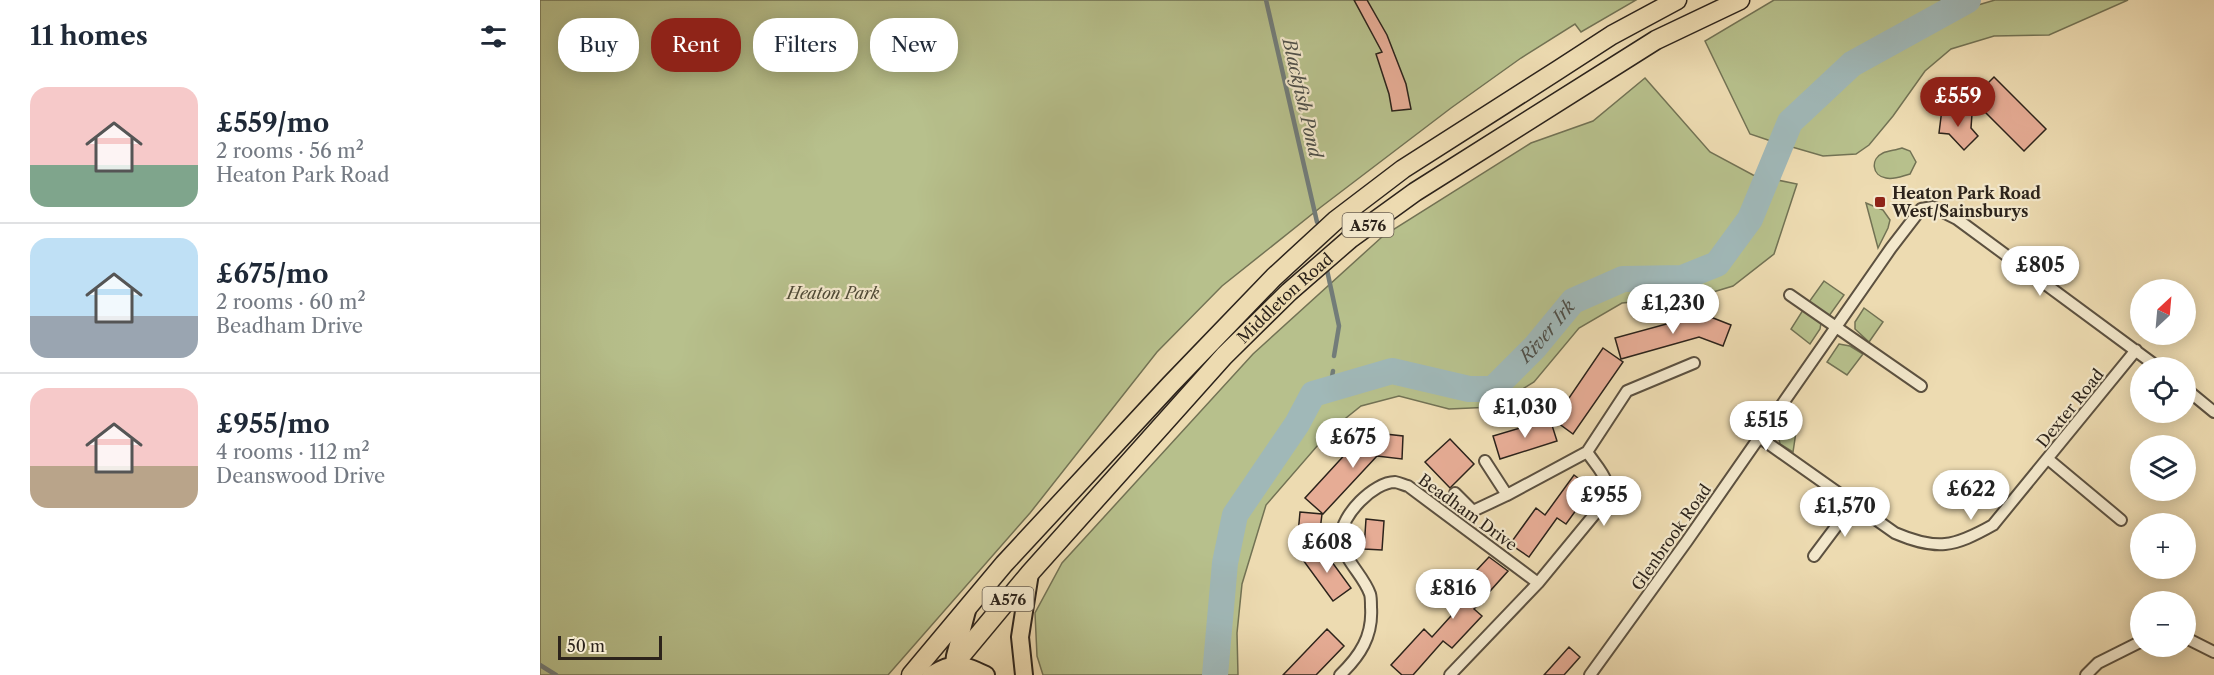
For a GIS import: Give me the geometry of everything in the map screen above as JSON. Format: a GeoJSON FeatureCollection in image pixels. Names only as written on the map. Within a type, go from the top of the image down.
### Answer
{"type":"FeatureCollection","features":[{"type":"Feature","properties":{"kind":"highway","name":"Middleton Road"},"geometry":{"type":"LineString","coordinates":[[911,675],[1004,564],[1217,336],[1274,277],[1336,220],[1404,169],[1480,119],[1612,35],[1677,0]]}},
{"type":"Feature","properties":{"kind":"highway","name":"Middleton Road"},"geometry":{"type":"LineString","coordinates":[[953,671],[1030,573],[1224,356],[1288,292],[1350,239],[1415,192],[1656,40],[1740,0]]}},
{"type":"Feature","properties":{"kind":"main road"},"geometry":{"type":"LineString","coordinates":[[1024,675],[1020,637],[1030,573]]}},
{"type":"Feature","properties":{"kind":"main road"},"geometry":{"type":"LineString","coordinates":[[953,671],[968,607]]}},
{"type":"Feature","properties":{"kind":"main road"},"geometry":{"type":"LineString","coordinates":[[931,675],[943,667],[953,671],[986,675]]}},
{"type":"Feature","properties":{"kind":"street","name":"Glenbrook Road"},"geometry":{"type":"LineString","coordinates":[[1590,675],[1674,560],[1891,248],[1921,209],[1933,207],[1957,219],[2136,350]]}},
{"type":"Feature","properties":{"kind":"street"},"geometry":{"type":"LineString","coordinates":[[1790,295],[1922,386]]}},
{"type":"Feature","properties":{"kind":"street"},"geometry":{"type":"LineString","coordinates":[[2136,350],[2145,357]]}},
{"type":"Feature","properties":{"kind":"street","name":"Dexter Road"},"geometry":{"type":"LineString","coordinates":[[1760,437],[1895,533],[1920,544],[1947,544],[1976,535],[1994,525],[2136,350]]}},
{"type":"Feature","properties":{"kind":"street"},"geometry":{"type":"LineString","coordinates":[[1455,493],[1473,511],[1587,452],[1627,391],[1694,363]]}},
{"type":"Feature","properties":{"kind":"street"},"geometry":{"type":"LineString","coordinates":[[2196,397],[2214,412]]}},
{"type":"Feature","properties":{"kind":"street"},"geometry":{"type":"LineString","coordinates":[[1450,675],[1538,583],[1578,537],[1607,497],[1608,483],[1587,452]]}},
{"type":"Feature","properties":{"kind":"street"},"geometry":{"type":"LineString","coordinates":[[2048,459],[2121,520]]}},
{"type":"Feature","properties":{"kind":"street"},"geometry":{"type":"LineString","coordinates":[[1485,461],[1507,495]]}},
{"type":"Feature","properties":{"kind":"street","name":"Beadham Drive"},"geometry":{"type":"LineString","coordinates":[[1340,675],[1366,644],[1371,615],[1370,594],[1342,546],[1342,528],[1356,505],[1380,487],[1394,482],[1408,486],[1538,583]]}},
{"type":"Feature","properties":{"kind":"street"},"geometry":{"type":"LineString","coordinates":[[1814,556],[1852,504]]}},
{"type":"Feature","properties":{"kind":"street"},"geometry":{"type":"LineString","coordinates":[[2196,643],[2214,652]]}},
{"type":"Feature","properties":{"kind":"street"},"geometry":{"type":"LineString","coordinates":[[2086,675],[2098,663],[2130,647]]}},
{"type":"Feature","properties":{"kind":"green space","name":"Heaton Park"},"geometry":{"type":"Polygon","coordinates":[[[540,0],[1636,0],[1581,32],[1575,24],[1521,58],[1321,207],[1222,286],[1157,352],[1030,513],[888,675],[540,675],[540,0]]]}},
{"type":"Feature","properties":{"kind":"green space"},"geometry":{"type":"Polygon","coordinates":[[[1774,0],[1954,0],[1885,34],[1845,63],[1792,113],[1774,142],[1750,134],[1705,41],[1774,0]]]}},
{"type":"Feature","properties":{"kind":"green space"},"geometry":{"type":"Polygon","coordinates":[[[1995,0],[2128,0],[2049,35],[1994,36],[1951,49],[1925,71],[1869,145],[1856,154],[1823,156],[1792,147],[1800,126],[1861,69],[1978,5],[1995,0]]]}},
{"type":"Feature","properties":{"kind":"green space"},"geometry":{"type":"Polygon","coordinates":[[[1645,78],[1710,152],[1753,175],[1797,184],[1774,254],[1733,286],[1700,296],[1622,303],[1579,328],[1534,382],[1493,407],[1449,409],[1399,396],[1361,406],[1331,430],[1266,505],[1242,584],[1237,633],[1238,675],[1043,675],[1037,656],[1035,613],[1062,563],[1253,354],[1383,236],[1531,143],[1593,121],[1645,78]]]}},
{"type":"Feature","properties":{"kind":"green space"},"geometry":{"type":"Polygon","coordinates":[[[1902,148],[1910,151],[1916,162],[1910,174],[1898,178],[1881,177],[1875,171],[1876,159],[1885,152],[1902,148]]]}},
{"type":"Feature","properties":{"kind":"green space"},"geometry":{"type":"Polygon","coordinates":[[[1866,203],[1883,210],[1890,220],[1878,248],[1866,203]]]}},
{"type":"Feature","properties":{"kind":"green space"},"geometry":{"type":"Polygon","coordinates":[[[1824,281],[1844,295],[1829,316],[1809,302],[1824,281]]]}},
{"type":"Feature","properties":{"kind":"green space"},"geometry":{"type":"Polygon","coordinates":[[[1864,308],[1883,322],[1869,342],[1855,329],[1855,322],[1864,308]]]}},
{"type":"Feature","properties":{"kind":"green space"},"geometry":{"type":"Polygon","coordinates":[[[1803,310],[1821,323],[1820,329],[1810,344],[1791,329],[1803,310]]]}},
{"type":"Feature","properties":{"kind":"green space"},"geometry":{"type":"Polygon","coordinates":[[[1839,344],[1850,346],[1863,354],[1847,375],[1827,362],[1839,344]]]}},
{"type":"Feature","properties":{"kind":"green space"},"geometry":{"type":"Polygon","coordinates":[[[1787,417],[1796,432],[1793,452],[1780,444],[1778,434],[1787,417]]]}},
{"type":"Feature","properties":{"kind":"building"},"geometry":{"type":"Polygon","coordinates":[[[1354,0],[1367,0],[1387,35],[1406,84],[1411,109],[1392,111],[1376,54],[1382,52],[1354,0]]]}},
{"type":"Feature","properties":{"kind":"building"},"geometry":{"type":"Polygon","coordinates":[[[1994,77],[2046,129],[2024,151],[1972,99],[1994,77]]]}},
{"type":"Feature","properties":{"kind":"building"},"geometry":{"type":"Polygon","coordinates":[[[1942,109],[1954,111],[1959,116],[1972,114],[1971,128],[1978,136],[1964,150],[1949,134],[1939,133],[1942,109]]]}},
{"type":"Feature","properties":{"kind":"building"},"geometry":{"type":"Polygon","coordinates":[[[1703,314],[1731,325],[1723,346],[1699,337],[1621,359],[1615,338],[1703,314]]]}},
{"type":"Feature","properties":{"kind":"building"},"geometry":{"type":"Polygon","coordinates":[[[1603,348],[1623,362],[1573,434],[1554,420],[1603,348]]]}},
{"type":"Feature","properties":{"kind":"building"},"geometry":{"type":"Polygon","coordinates":[[[1550,419],[1557,441],[1500,459],[1493,436],[1550,419]]]}},
{"type":"Feature","properties":{"kind":"building"},"geometry":{"type":"Polygon","coordinates":[[[1376,433],[1403,436],[1402,459],[1377,456],[1323,514],[1305,498],[1361,437],[1376,452],[1376,433]]]}},
{"type":"Feature","properties":{"kind":"building"},"geometry":{"type":"Polygon","coordinates":[[[1450,439],[1474,464],[1450,488],[1425,462],[1450,439]]]}},
{"type":"Feature","properties":{"kind":"building"},"geometry":{"type":"Polygon","coordinates":[[[1574,475],[1582,481],[1585,477],[1595,484],[1566,524],[1557,518],[1529,557],[1510,544],[1536,508],[1545,515],[1574,475]]]}},
{"type":"Feature","properties":{"kind":"building"},"geometry":{"type":"Polygon","coordinates":[[[1300,512],[1322,514],[1318,547],[1297,545],[1300,512]]]}},
{"type":"Feature","properties":{"kind":"building"},"geometry":{"type":"Polygon","coordinates":[[[1366,519],[1384,521],[1382,550],[1364,549],[1366,519]]]}},
{"type":"Feature","properties":{"kind":"building"},"geometry":{"type":"Polygon","coordinates":[[[1321,547],[1351,588],[1333,601],[1303,560],[1321,547]]]}},
{"type":"Feature","properties":{"kind":"building"},"geometry":{"type":"Polygon","coordinates":[[[1489,557],[1508,571],[1474,609],[1482,616],[1452,648],[1443,641],[1413,675],[1402,675],[1391,665],[1424,629],[1432,637],[1469,596],[1460,588],[1489,557]]]}},
{"type":"Feature","properties":{"kind":"building"},"geometry":{"type":"Polygon","coordinates":[[[1327,629],[1344,646],[1316,675],[1283,675],[1327,629]]]}},
{"type":"Feature","properties":{"kind":"building"},"geometry":{"type":"Polygon","coordinates":[[[1569,647],[1580,657],[1564,675],[1544,675],[1569,647]]]}},
{"type":"Feature","properties":{"kind":"waterway","name":"Blackfish Pond"},"geometry":{"type":"LineString","coordinates":[[1266,0],[1317,222]]}},
{"type":"Feature","properties":{"kind":"waterway","name":"River Irk"},"geometry":{"type":"LineString","coordinates":[[1215,675],[1225,563],[1235,515],[1297,424],[1313,394],[1392,371],[1469,389],[1493,389],[1535,347],[1573,301],[1623,279],[1682,278],[1717,264],[1750,219],[1790,122],[1852,64],[1968,0]]}},
{"type":"Feature","properties":{"kind":"waterway","name":"Blackfish Pond"},"geometry":{"type":"LineString","coordinates":[[1327,270],[1339,326],[1334,356]]}},
{"type":"Feature","properties":{"kind":"waterway"},"geometry":{"type":"LineString","coordinates":[[1330,389],[1333,371]]}},
{"type":"Feature","properties":{"kind":"waterway"},"geometry":{"type":"LineString","coordinates":[[540,665],[556,675]]}},
{"type":"Feature","properties":{"kind":"place","name":"Heaton Park Road West/Sainsburys"},"geometry":{"type":"Point","coordinates":[1880,202]}}]}
